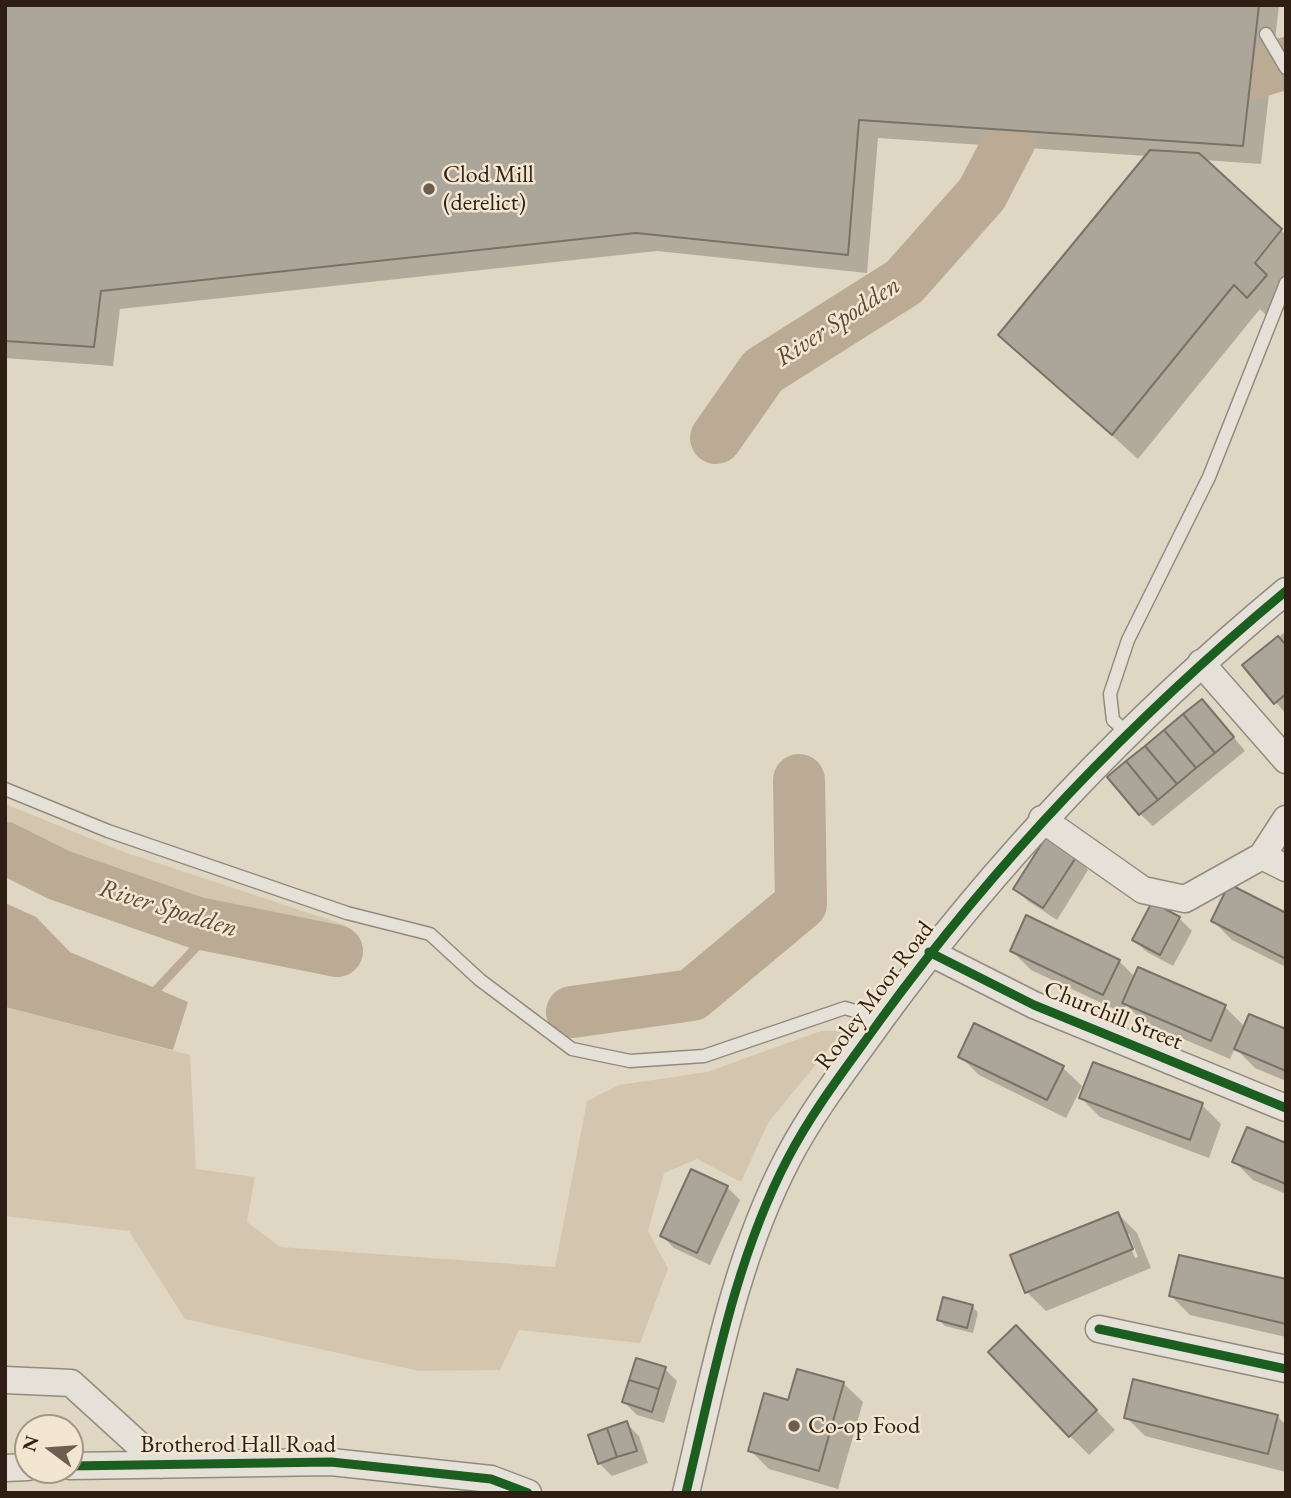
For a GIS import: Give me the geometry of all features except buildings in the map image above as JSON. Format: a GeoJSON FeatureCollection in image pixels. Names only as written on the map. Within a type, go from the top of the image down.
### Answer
{"type":"FeatureCollection","features":[{"type":"Feature","properties":{"kind":"street","name":"Rooley Moor Road"},"geometry":{"type":"LineString","coordinates":[[686,1493],[745,1261],[788,1158],[835,1081],[929,952],[1042,819],[1126,732],[1201,663],[1286,591]]}},
{"type":"Feature","properties":{"kind":"street"},"geometry":{"type":"LineString","coordinates":[[1201,663],[1286,760]]}},
{"type":"Feature","properties":{"kind":"street"},"geometry":{"type":"LineString","coordinates":[[1042,819],[1143,890],[1185,899],[1262,856],[1286,818]]}},
{"type":"Feature","properties":{"kind":"street"},"geometry":{"type":"LineString","coordinates":[[1262,856],[1286,868]]}},
{"type":"Feature","properties":{"kind":"street","name":"Churchill Street"},"geometry":{"type":"LineString","coordinates":[[929,952],[1034,1005],[1286,1108]]}},
{"type":"Feature","properties":{"kind":"street"},"geometry":{"type":"LineString","coordinates":[[1099,1329],[1286,1369]]}},
{"type":"Feature","properties":{"kind":"street"},"geometry":{"type":"LineString","coordinates":[[5,1380],[71,1383],[162,1465]]}},
{"type":"Feature","properties":{"kind":"street","name":"Brotherod Hall Road"},"geometry":{"type":"LineString","coordinates":[[84,1466],[331,1462],[491,1479],[528,1493]]}},
{"type":"Feature","properties":{"kind":"lane"},"geometry":{"type":"LineString","coordinates":[[1266,34],[1286,68]]}},
{"type":"Feature","properties":{"kind":"lane"},"geometry":{"type":"LineString","coordinates":[[1126,732],[1113,720],[1110,694],[1128,640],[1209,477],[1286,283]]}},
{"type":"Feature","properties":{"kind":"lane"},"geometry":{"type":"LineString","coordinates":[[5,789],[108,831],[346,913],[430,934],[480,980],[572,1049],[630,1061],[704,1056],[845,1008],[881,1019]]}},
{"type":"Feature","properties":{"kind":"shaded area"},"geometry":{"type":"Polygon","coordinates":[[[5,804],[124,852],[345,925],[340,944],[204,910],[5,831],[5,804]]]}},
{"type":"Feature","properties":{"kind":"shaded area"},"geometry":{"type":"Polygon","coordinates":[[[5,903],[36,917],[70,952],[188,1002],[173,1050],[5,1007],[5,903]]]}},
{"type":"Feature","properties":{"kind":"shaded area"},"geometry":{"type":"Polygon","coordinates":[[[5,1007],[190,1055],[196,1169],[255,1177],[247,1222],[280,1247],[555,1267],[587,1101],[619,1085],[707,1072],[821,1031],[843,1031],[768,1123],[741,1182],[697,1159],[664,1173],[648,1231],[668,1269],[640,1343],[519,1330],[500,1370],[419,1371],[185,1319],[129,1231],[5,1216],[5,1007]]]}},
{"type":"Feature","properties":{"kind":"waterway","name":"River Spodden"},"geometry":{"type":"LineString","coordinates":[[1254,73],[1286,63]]}},
{"type":"Feature","properties":{"kind":"waterway","name":"River Spodden"},"geometry":{"type":"LineString","coordinates":[[716,438],[763,371],[904,282],[982,194],[1010,140]]}},
{"type":"Feature","properties":{"kind":"waterway","name":"River Spodden"},"geometry":{"type":"LineString","coordinates":[[572,1012],[692,995],[801,904],[799,780]]}},
{"type":"Feature","properties":{"kind":"waterway","name":"River Spodden"},"geometry":{"type":"LineString","coordinates":[[5,848],[59,875],[197,923],[337,951]]}},
{"type":"Feature","properties":{"kind":"waterway"},"geometry":{"type":"LineString","coordinates":[[157,989],[215,927]]}},
{"type":"Feature","properties":{"kind":"cycle path"},"geometry":{"type":"LineString","coordinates":[[686,1493],[727,1322],[753,1238],[788,1158],[820,1104],[926,960],[1020,847],[1121,740],[1229,639],[1286,591]]}},
{"type":"Feature","properties":{"kind":"cycle path"},"geometry":{"type":"LineString","coordinates":[[929,952],[1034,1005],[1286,1108]]}},
{"type":"Feature","properties":{"kind":"cycle path"},"geometry":{"type":"LineString","coordinates":[[1099,1329],[1286,1369]]}},
{"type":"Feature","properties":{"kind":"cycle path"},"geometry":{"type":"LineString","coordinates":[[84,1466],[331,1462],[491,1479],[528,1493]]}},
{"type":"Feature","properties":{"kind":"place","name":"Clod Mill (derelict)"},"geometry":{"type":"Point","coordinates":[429,189]}},
{"type":"Feature","properties":{"kind":"place","name":"Co-op Food"},"geometry":{"type":"Point","coordinates":[794,1426]}}]}
